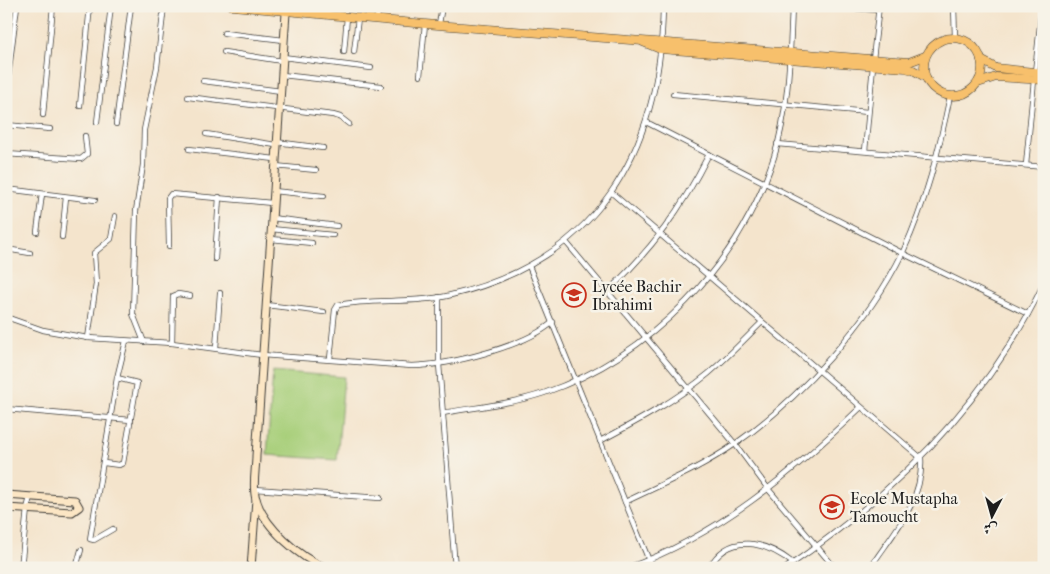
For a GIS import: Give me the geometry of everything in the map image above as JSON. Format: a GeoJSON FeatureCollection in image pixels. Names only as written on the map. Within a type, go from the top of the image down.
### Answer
{"type":"FeatureCollection","features":[{"type":"Feature","properties":{"kind":"main road"},"geometry":{"type":"LineString","coordinates":[[232,6],[376,20],[636,40],[661,45],[873,62],[909,62],[925,56],[939,41],[955,38],[970,43],[981,60],[982,71],[976,85]]}},
{"type":"Feature","properties":{"kind":"main road"},"geometry":{"type":"LineString","coordinates":[[252,568],[265,305],[286,12]]}},
{"type":"Feature","properties":{"kind":"main road"},"geometry":{"type":"LineString","coordinates":[[925,56],[923,69],[925,77],[933,89],[950,96],[965,94],[985,79],[996,76],[1038,75]]}},
{"type":"Feature","properties":{"kind":"main road"},"geometry":{"type":"LineString","coordinates":[[981,60],[996,68],[1038,75],[1044,80]]}},
{"type":"Feature","properties":{"kind":"main road"},"geometry":{"type":"LineString","coordinates":[[873,62],[913,70],[925,77]]}},
{"type":"Feature","properties":{"kind":"main road"},"geometry":{"type":"LineString","coordinates":[[6,495],[75,500],[79,507],[72,512],[6,508]]}},
{"type":"Feature","properties":{"kind":"main road"},"geometry":{"type":"LineString","coordinates":[[256,499],[265,516],[295,552],[326,568]]}},
{"type":"Feature","properties":{"kind":"street"},"geometry":{"type":"LineString","coordinates":[[6,93],[17,6]]}},
{"type":"Feature","properties":{"kind":"street"},"geometry":{"type":"LineString","coordinates":[[43,114],[53,6]]}},
{"type":"Feature","properties":{"kind":"street"},"geometry":{"type":"LineString","coordinates":[[80,106],[90,6]]}},
{"type":"Feature","properties":{"kind":"street"},"geometry":{"type":"LineString","coordinates":[[97,122],[111,6]]}},
{"type":"Feature","properties":{"kind":"street"},"geometry":{"type":"LineString","coordinates":[[116,124],[131,6]]}},
{"type":"Feature","properties":{"kind":"street"},"geometry":{"type":"LineString","coordinates":[[144,342],[134,314],[136,211],[143,165],[144,130],[156,67],[164,6]]}},
{"type":"Feature","properties":{"kind":"street"},"geometry":{"type":"LineString","coordinates":[[376,20],[378,6]]}},
{"type":"Feature","properties":{"kind":"street"},"geometry":{"type":"LineString","coordinates":[[439,24],[442,6]]}},
{"type":"Feature","properties":{"kind":"street"},"geometry":{"type":"LineString","coordinates":[[330,359],[335,310],[338,305],[438,297],[511,274],[529,266],[566,242],[581,229],[612,193],[628,164],[646,122],[661,45],[663,6]]}},
{"type":"Feature","properties":{"kind":"street"},"geometry":{"type":"LineString","coordinates":[[443,413],[514,402],[575,380],[614,360],[645,339],[681,307],[708,277],[742,228],[764,181],[777,144],[784,105],[792,6]]}},
{"type":"Feature","properties":{"kind":"street"},"geometry":{"type":"LineString","coordinates":[[828,6],[879,8],[865,151]]}},
{"type":"Feature","properties":{"kind":"street"},"geometry":{"type":"LineString","coordinates":[[954,6],[955,38]]}},
{"type":"Feature","properties":{"kind":"street"},"geometry":{"type":"LineString","coordinates":[[1026,165],[1038,75],[1042,6]]}},
{"type":"Feature","properties":{"kind":"street"},"geometry":{"type":"LineString","coordinates":[[344,52],[348,17]]}},
{"type":"Feature","properties":{"kind":"street"},"geometry":{"type":"LineString","coordinates":[[354,52],[358,18]]}},
{"type":"Feature","properties":{"kind":"street"},"geometry":{"type":"LineString","coordinates":[[420,76],[425,24]]}},
{"type":"Feature","properties":{"kind":"street"},"geometry":{"type":"LineString","coordinates":[[224,33],[284,40]]}},
{"type":"Feature","properties":{"kind":"street"},"geometry":{"type":"LineString","coordinates":[[224,52],[371,68]]}},
{"type":"Feature","properties":{"kind":"street"},"geometry":{"type":"LineString","coordinates":[[282,75],[381,86]]}},
{"type":"Feature","properties":{"kind":"street"},"geometry":{"type":"LineString","coordinates":[[203,80],[281,91]]}},
{"type":"Feature","properties":{"kind":"street"},"geometry":{"type":"LineString","coordinates":[[672,94],[868,112]]}},
{"type":"Feature","properties":{"kind":"street"},"geometry":{"type":"LineString","coordinates":[[624,502],[684,474],[735,444],[779,409],[817,372],[858,322],[902,253],[925,196],[937,157],[950,96]]}},
{"type":"Feature","properties":{"kind":"street"},"geometry":{"type":"LineString","coordinates":[[188,97],[333,115],[340,117],[349,124]]}},
{"type":"Feature","properties":{"kind":"street"},"geometry":{"type":"LineString","coordinates":[[646,122],[902,253],[1028,314]]}},
{"type":"Feature","properties":{"kind":"street"},"geometry":{"type":"LineString","coordinates":[[6,125],[50,129]]}},
{"type":"Feature","properties":{"kind":"street"},"geometry":{"type":"LineString","coordinates":[[206,134],[276,144],[323,148]]}},
{"type":"Feature","properties":{"kind":"street"},"geometry":{"type":"LineString","coordinates":[[6,154],[81,159],[87,154],[85,136]]}},
{"type":"Feature","properties":{"kind":"street"},"geometry":{"type":"LineString","coordinates":[[777,144],[1044,167]]}},
{"type":"Feature","properties":{"kind":"street"},"geometry":{"type":"LineString","coordinates":[[189,149],[316,170]]}},
{"type":"Feature","properties":{"kind":"street"},"geometry":{"type":"LineString","coordinates":[[607,292],[660,235],[688,195],[709,154]]}},
{"type":"Feature","properties":{"kind":"street"},"geometry":{"type":"LineString","coordinates":[[6,189],[95,200]]}},
{"type":"Feature","properties":{"kind":"street"},"geometry":{"type":"LineString","coordinates":[[273,191],[324,196]]}},
{"type":"Feature","properties":{"kind":"street"},"geometry":{"type":"LineString","coordinates":[[612,193],[817,372],[921,458]]}},
{"type":"Feature","properties":{"kind":"street"},"geometry":{"type":"LineString","coordinates":[[37,232],[42,194]]}},
{"type":"Feature","properties":{"kind":"street"},"geometry":{"type":"LineString","coordinates":[[169,246],[168,198],[171,194],[272,202]]}},
{"type":"Feature","properties":{"kind":"street"},"geometry":{"type":"LineString","coordinates":[[62,237],[66,197]]}},
{"type":"Feature","properties":{"kind":"street"},"geometry":{"type":"LineString","coordinates":[[215,259],[219,197]]}},
{"type":"Feature","properties":{"kind":"street"},"geometry":{"type":"LineString","coordinates":[[88,338],[96,284],[94,253],[111,239],[115,216]]}},
{"type":"Feature","properties":{"kind":"street"},"geometry":{"type":"LineString","coordinates":[[272,218],[337,226]]}},
{"type":"Feature","properties":{"kind":"street"},"geometry":{"type":"LineString","coordinates":[[271,229],[333,235]]}},
{"type":"Feature","properties":{"kind":"street"},"geometry":{"type":"LineString","coordinates":[[270,239],[312,243]]}},
{"type":"Feature","properties":{"kind":"street"},"geometry":{"type":"LineString","coordinates":[[566,242],[645,339],[735,444],[769,490],[835,568]]}},
{"type":"Feature","properties":{"kind":"street"},"geometry":{"type":"LineString","coordinates":[[6,249],[30,253]]}},
{"type":"Feature","properties":{"kind":"street"},"geometry":{"type":"LineString","coordinates":[[529,266],[652,568]]}},
{"type":"Feature","properties":{"kind":"street"},"geometry":{"type":"LineString","coordinates":[[786,568],[870,504],[921,458],[986,378],[1028,314],[1044,283]]}},
{"type":"Feature","properties":{"kind":"street"},"geometry":{"type":"LineString","coordinates":[[216,348],[220,293]]}},
{"type":"Feature","properties":{"kind":"street"},"geometry":{"type":"LineString","coordinates":[[172,343],[173,296],[178,294],[190,296]]}},
{"type":"Feature","properties":{"kind":"street"},"geometry":{"type":"LineString","coordinates":[[438,297],[439,364],[455,568]]}},
{"type":"Feature","properties":{"kind":"street"},"geometry":{"type":"LineString","coordinates":[[265,305],[324,312]]}},
{"type":"Feature","properties":{"kind":"street"},"geometry":{"type":"LineString","coordinates":[[6,317],[44,330],[88,338],[172,343],[262,355],[412,366],[439,364],[508,345],[543,330],[553,322]]}},
{"type":"Feature","properties":{"kind":"street"},"geometry":{"type":"LineString","coordinates":[[600,440],[642,419],[688,389],[710,372],[761,322]]}},
{"type":"Feature","properties":{"kind":"street"},"geometry":{"type":"LineString","coordinates":[[113,529],[94,540],[90,539],[117,378],[126,341]]}},
{"type":"Feature","properties":{"kind":"street"},"geometry":{"type":"LineString","coordinates":[[104,463],[119,465],[123,463],[131,420],[136,383],[117,378]]}},
{"type":"Feature","properties":{"kind":"street"},"geometry":{"type":"LineString","coordinates":[[627,568],[650,560],[769,490],[860,408]]}},
{"type":"Feature","properties":{"kind":"street"},"geometry":{"type":"LineString","coordinates":[[6,409],[131,420]]}},
{"type":"Feature","properties":{"kind":"street"},"geometry":{"type":"LineString","coordinates":[[870,568],[916,497],[921,474],[921,458]]}},
{"type":"Feature","properties":{"kind":"street"},"geometry":{"type":"LineString","coordinates":[[256,489],[380,498]]}},
{"type":"Feature","properties":{"kind":"street"},"geometry":{"type":"LineString","coordinates":[[22,568],[27,509],[30,496]]}},
{"type":"Feature","properties":{"kind":"street"},"geometry":{"type":"LineString","coordinates":[[709,568],[723,552],[749,544],[768,546],[793,563]]}},
{"type":"Feature","properties":{"kind":"street"},"geometry":{"type":"LineString","coordinates":[[76,568],[82,550]]}},
{"type":"Feature","properties":{"kind":"green space"},"geometry":{"type":"Polygon","coordinates":[[[273,371],[344,377],[337,460],[267,455],[273,371]]]}},
{"type":"Feature","properties":{"kind":"place","name":"Lycée Bachir Ibrahimi"},"geometry":{"type":"Point","coordinates":[574,295]}},
{"type":"Feature","properties":{"kind":"place","name":"Ecole Mustapha Tamoucht"},"geometry":{"type":"Point","coordinates":[832,507]}}]}
